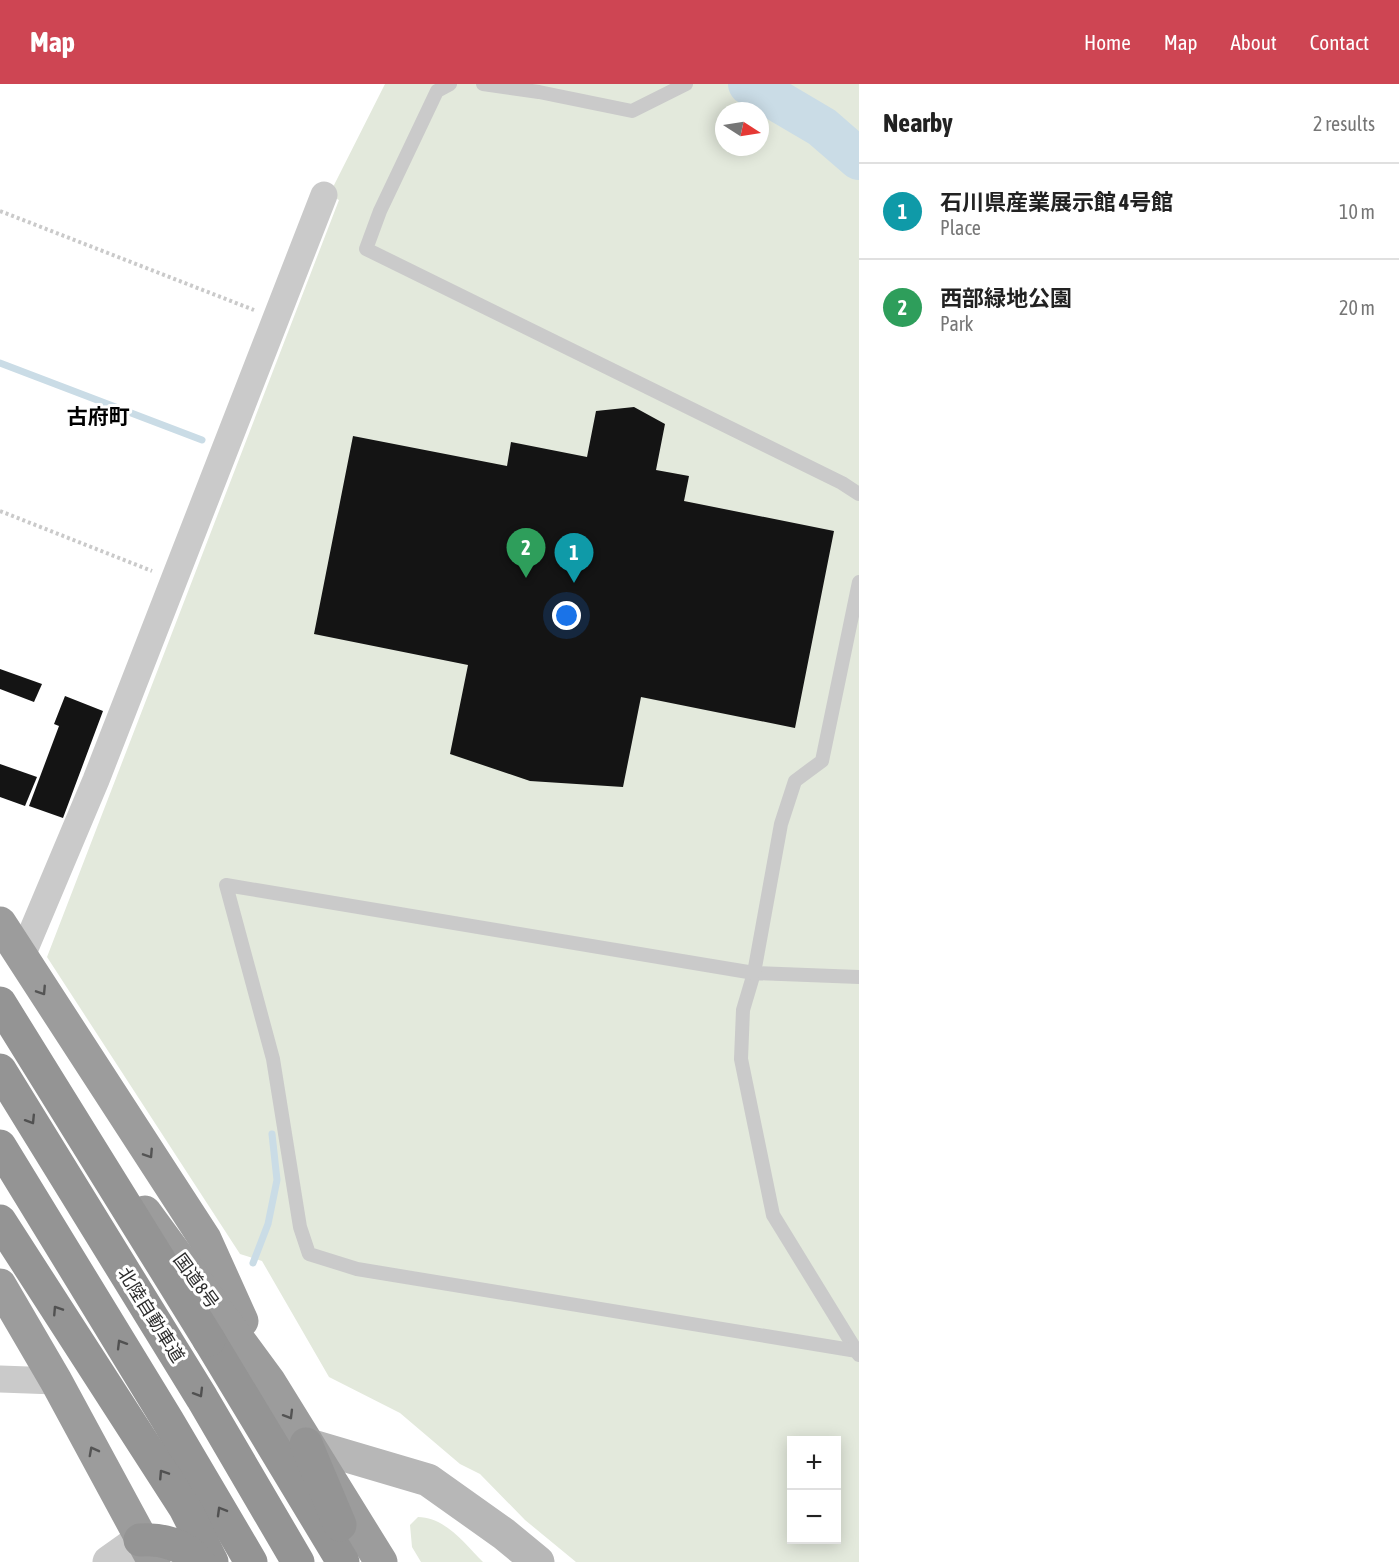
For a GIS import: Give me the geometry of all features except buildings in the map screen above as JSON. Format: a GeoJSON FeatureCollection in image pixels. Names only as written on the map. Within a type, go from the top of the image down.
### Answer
{"type":"FeatureCollection","features":[{"type":"Feature","properties":{"kind":"highway"},"geometry":{"type":"LineString","coordinates":[[0,923],[205,1239],[269,1382]]}},
{"type":"Feature","properties":{"kind":"highway"},"geometry":{"type":"LineString","coordinates":[[0,1003],[209,1340],[343,1562]]}},
{"type":"Feature","properties":{"kind":"highway","name":"国道8号"},"geometry":{"type":"LineString","coordinates":[[0,1007],[73,1114],[269,1382],[381,1562]]}},
{"type":"Feature","properties":{"kind":"highway","name":"北陸自動車道"},"geometry":{"type":"LineString","coordinates":[[0,1070],[202,1398],[298,1562]]}},
{"type":"Feature","properties":{"kind":"highway"},"geometry":{"type":"LineString","coordinates":[[0,1146],[251,1562]]}},
{"type":"Feature","properties":{"kind":"highway"},"geometry":{"type":"LineString","coordinates":[[0,1221],[185,1508],[212,1562]]}},
{"type":"Feature","properties":{"kind":"highway"},"geometry":{"type":"LineString","coordinates":[[0,1285],[56,1381],[147,1551],[156,1539],[193,1555],[199,1562]]}},
{"type":"Feature","properties":{"kind":"highway"},"geometry":{"type":"LineString","coordinates":[[306,1444],[356,1562]]}},
{"type":"Feature","properties":{"kind":"main road"},"geometry":{"type":"LineString","coordinates":[[306,1444],[428,1480],[504,1534],[538,1562]]}},
{"type":"Feature","properties":{"kind":"street"},"geometry":{"type":"LineString","coordinates":[[21,958],[96,780],[324,195]]}},
{"type":"Feature","properties":{"kind":"street"},"geometry":{"type":"LineString","coordinates":[[0,1379],[56,1381]]}},
{"type":"Feature","properties":{"kind":"street"},"geometry":{"type":"LineString","coordinates":[[109,1562],[147,1551]]}},
{"type":"Feature","properties":{"kind":"lane"},"geometry":{"type":"LineString","coordinates":[[450,84],[438,91],[380,211],[366,249],[842,483],[859,494]]}},
{"type":"Feature","properties":{"kind":"lane"},"geometry":{"type":"LineString","coordinates":[[483,84],[539,92],[632,111],[686,84]]}},
{"type":"Feature","properties":{"kind":"lane"},"geometry":{"type":"LineString","coordinates":[[858,1353],[773,1215],[741,1059],[743,1010],[754,973],[781,824],[795,781],[822,761],[859,582]]}},
{"type":"Feature","properties":{"kind":"lane"},"geometry":{"type":"LineString","coordinates":[[858,1353],[357,1269],[309,1254],[300,1227],[273,1059],[226,885],[754,973],[859,976]]}},
{"type":"Feature","properties":{"kind":"path"},"geometry":{"type":"LineString","coordinates":[[0,211],[276,319]]}},
{"type":"Feature","properties":{"kind":"path"},"geometry":{"type":"LineString","coordinates":[[0,511],[175,580]]}},
{"type":"Feature","properties":{"kind":"shaded area"},"geometry":{"type":"Polygon","coordinates":[[[385,84],[859,84],[859,1562],[576,1562],[525,1520],[480,1474],[460,1464],[400,1413],[329,1377],[262,1261],[240,1254],[47,957],[339,200],[329,195],[385,84]]]}},
{"type":"Feature","properties":{"kind":"shaded area"},"geometry":{"type":"Polygon","coordinates":[[[418,1517],[428,1518],[446,1526],[483,1562],[421,1562],[412,1547],[410,1525],[418,1517]]]}},
{"type":"Feature","properties":{"kind":"waterway"},"geometry":{"type":"LineString","coordinates":[[749,84],[822,127],[859,159]]}},
{"type":"Feature","properties":{"kind":"waterway"},"geometry":{"type":"LineString","coordinates":[[0,363],[202,440]]}},
{"type":"Feature","properties":{"kind":"waterway"},"geometry":{"type":"LineString","coordinates":[[253,1263],[268,1224],[277,1180],[272,1134]]}},
{"type":"Feature","properties":{"kind":"place","name":"西部緑地公園"},"geometry":{"type":"Point","coordinates":[526,578]}},
{"type":"Feature","properties":{"kind":"place","name":"石川県産業展示館 4号館"},"geometry":{"type":"Point","coordinates":[574,583]}},
{"type":"Feature","properties":{"kind":"district","name":"古府町"},"geometry":{"type":"Point","coordinates":[98,417]}}]}
